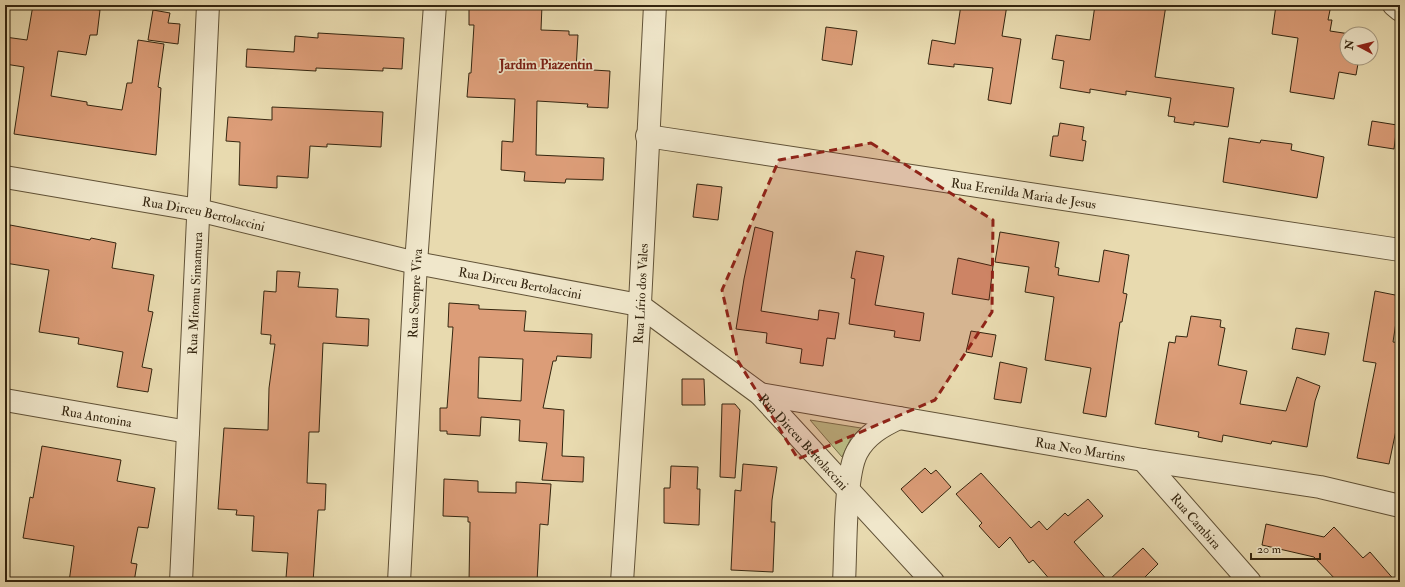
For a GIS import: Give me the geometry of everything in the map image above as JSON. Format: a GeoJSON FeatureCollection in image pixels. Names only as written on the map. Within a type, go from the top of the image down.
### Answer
{"type":"FeatureCollection","features":[{"type":"Feature","properties":{"kind":"street","name":"Rua Mitomu Simamura"},"geometry":{"type":"LineString","coordinates":[[180,582],[208,5]]}},
{"type":"Feature","properties":{"kind":"street","name":"Rua Sempre Viva"},"geometry":{"type":"LineString","coordinates":[[399,582],[416,263],[435,5]]}},
{"type":"Feature","properties":{"kind":"street","name":"Rua Lírio dos Vales"},"geometry":{"type":"LineString","coordinates":[[622,582],[655,5]]}},
{"type":"Feature","properties":{"kind":"street"},"geometry":{"type":"LineString","coordinates":[[1394,5],[1400,10]]}},
{"type":"Feature","properties":{"kind":"street","name":"Rua Erenilda Maria de Jesus"},"geometry":{"type":"LineString","coordinates":[[647,136],[1400,250]]}},
{"type":"Feature","properties":{"kind":"street","name":"Rua Dirceu Bertolaccini"},"geometry":{"type":"LineString","coordinates":[[5,177],[198,210],[416,263],[639,305],[760,394],[933,582]]}},
{"type":"Feature","properties":{"kind":"street","name":"Rua Neo Martins"},"geometry":{"type":"LineString","coordinates":[[760,394],[1142,460],[1320,488],[1400,506]]}},
{"type":"Feature","properties":{"kind":"street","name":"Rua Antonina"},"geometry":{"type":"LineString","coordinates":[[5,400],[188,432]]}},
{"type":"Feature","properties":{"kind":"street"},"geometry":{"type":"LineString","coordinates":[[844,582],[848,490],[853,461],[863,443],[872,433],[899,418]]}},
{"type":"Feature","properties":{"kind":"street","name":"Rua Cambira"},"geometry":{"type":"LineString","coordinates":[[1142,460],[1250,582]]}},
{"type":"Feature","properties":{"kind":"highlighted area"},"geometry":{"type":"Polygon","coordinates":[[[871,143],[993,220],[992,312],[935,400],[798,459],[738,361],[722,290],[779,160],[871,143]]]}},
{"type":"Feature","properties":{"kind":"green space"},"geometry":{"type":"Polygon","coordinates":[[[810,420],[861,428],[851,438],[842,457],[810,420]]]}},
{"type":"Feature","properties":{"kind":"building"},"geometry":{"type":"Polygon","coordinates":[[[33,5],[68,5],[100,10],[97,35],[90,35],[86,55],[58,51],[51,96],[87,102],[87,105],[122,110],[127,83],[132,83],[138,40],[164,44],[158,87],[161,88],[156,155],[14,134],[24,67],[5,64],[5,37],[27,40],[33,5]]]}},
{"type":"Feature","properties":{"kind":"building"},"geometry":{"type":"Polygon","coordinates":[[[469,5],[542,5],[541,30],[569,31],[569,35],[578,35],[576,69],[610,71],[608,108],[587,107],[588,104],[537,101],[536,155],[604,158],[603,180],[566,179],[565,183],[524,181],[525,172],[501,170],[502,141],[513,142],[515,99],[467,97],[469,73],[471,73],[474,25],[469,25],[469,5]]]}},
{"type":"Feature","properties":{"kind":"building"},"geometry":{"type":"Polygon","coordinates":[[[961,5],[1007,5],[1002,36],[1021,39],[1011,104],[988,100],[993,68],[954,64],[954,67],[928,64],[932,40],[955,44],[961,5]]]}},
{"type":"Feature","properties":{"kind":"building"},"geometry":{"type":"Polygon","coordinates":[[[1095,5],[1166,5],[1155,77],[1234,88],[1228,127],[1194,122],[1194,125],[1174,122],[1175,117],[1168,116],[1171,98],[1126,91],[1126,95],[1090,89],[1090,93],[1060,88],[1064,61],[1052,59],[1056,35],[1090,40],[1095,5]]]}},
{"type":"Feature","properties":{"kind":"building"},"geometry":{"type":"Polygon","coordinates":[[[1276,5],[1331,5],[1328,20],[1332,20],[1330,31],[1339,32],[1339,66],[1358,66],[1356,75],[1339,72],[1334,99],[1290,92],[1298,38],[1272,34],[1276,5]]]}},
{"type":"Feature","properties":{"kind":"building"},"geometry":{"type":"Polygon","coordinates":[[[153,10],[170,13],[168,23],[180,24],[178,44],[148,40],[153,10]]]}},
{"type":"Feature","properties":{"kind":"building"},"geometry":{"type":"Polygon","coordinates":[[[826,27],[857,31],[852,65],[822,60],[826,27]]]}},
{"type":"Feature","properties":{"kind":"building"},"geometry":{"type":"Polygon","coordinates":[[[318,33],[404,38],[402,69],[383,68],[383,71],[316,68],[316,71],[246,67],[247,49],[294,52],[295,36],[318,38],[318,33]]]}},
{"type":"Feature","properties":{"kind":"building"},"geometry":{"type":"Polygon","coordinates":[[[272,107],[383,112],[381,147],[327,144],[327,147],[310,146],[308,178],[277,176],[277,188],[239,185],[240,142],[226,141],[228,117],[272,120],[272,107]]]}},
{"type":"Feature","properties":{"kind":"building"},"geometry":{"type":"Polygon","coordinates":[[[1372,121],[1397,125],[1394,149],[1368,145],[1372,121]]]}},
{"type":"Feature","properties":{"kind":"building"},"geometry":{"type":"Polygon","coordinates":[[[1060,123],[1084,127],[1082,140],[1086,141],[1083,161],[1050,156],[1053,136],[1058,136],[1060,123]]]}},
{"type":"Feature","properties":{"kind":"building"},"geometry":{"type":"Polygon","coordinates":[[[1229,138],[1260,143],[1261,140],[1292,144],[1291,150],[1324,157],[1317,198],[1223,182],[1229,138]]]}},
{"type":"Feature","properties":{"kind":"building"},"geometry":{"type":"Polygon","coordinates":[[[697,184],[722,187],[718,220],[693,217],[697,184]]]}},
{"type":"Feature","properties":{"kind":"building"},"geometry":{"type":"Polygon","coordinates":[[[10,225],[90,240],[91,238],[116,243],[112,268],[154,275],[148,311],[153,312],[142,367],[152,369],[148,392],[117,387],[123,352],[78,344],[79,338],[39,332],[49,270],[5,263],[10,225]]]}},
{"type":"Feature","properties":{"kind":"building"},"geometry":{"type":"Polygon","coordinates":[[[755,227],[773,232],[761,311],[818,320],[819,310],[839,313],[835,339],[827,338],[823,366],[800,363],[802,349],[766,343],[767,333],[736,329],[744,279],[755,227]]]}},
{"type":"Feature","properties":{"kind":"building"},"geometry":{"type":"Polygon","coordinates":[[[1000,232],[1059,242],[1055,267],[1059,268],[1058,275],[1099,282],[1104,250],[1129,255],[1123,293],[1127,294],[1122,322],[1120,322],[1106,417],[1083,413],[1091,368],[1045,360],[1054,297],[1025,292],[1029,267],[995,262],[1000,232]]]}},
{"type":"Feature","properties":{"kind":"building"},"geometry":{"type":"Polygon","coordinates":[[[856,251],[884,256],[875,305],[924,313],[920,341],[894,337],[895,331],[849,324],[855,279],[851,278],[856,251]]]}},
{"type":"Feature","properties":{"kind":"building"},"geometry":{"type":"Polygon","coordinates":[[[958,258],[993,266],[989,300],[952,294],[958,258]]]}},
{"type":"Feature","properties":{"kind":"building"},"geometry":{"type":"Polygon","coordinates":[[[277,271],[300,272],[298,287],[338,289],[336,317],[369,319],[368,346],[323,343],[319,432],[309,432],[307,483],[326,484],[325,510],[318,510],[313,582],[291,582],[291,579],[286,578],[288,553],[252,551],[254,516],[236,515],[237,510],[218,509],[224,428],[268,430],[269,388],[275,344],[270,344],[271,335],[261,334],[264,291],[276,292],[277,271]]]}},
{"type":"Feature","properties":{"kind":"building"},"geometry":{"type":"Polygon","coordinates":[[[1375,291],[1400,296],[1393,342],[1400,343],[1400,411],[1389,464],[1357,458],[1376,363],[1363,361],[1375,291]]]}},
{"type":"Feature","properties":{"kind":"building"},"geometry":{"type":"Polygon","coordinates":[[[449,303],[479,305],[479,309],[526,311],[524,331],[592,334],[591,358],[557,356],[556,361],[553,361],[543,408],[564,410],[562,456],[584,457],[583,482],[542,480],[547,443],[519,441],[520,420],[481,417],[480,436],[447,434],[447,431],[440,431],[440,408],[447,408],[453,327],[448,327],[449,303]],[[479,357],[478,398],[521,401],[523,359],[479,357]]]}},
{"type":"Feature","properties":{"kind":"building"},"geometry":{"type":"Polygon","coordinates":[[[1191,316],[1221,320],[1220,327],[1225,328],[1218,365],[1247,371],[1240,404],[1286,411],[1297,377],[1320,386],[1315,401],[1307,447],[1272,441],[1271,444],[1223,435],[1222,442],[1198,437],[1199,432],[1155,424],[1169,342],[1175,343],[1176,336],[1187,337],[1191,316]]]}},
{"type":"Feature","properties":{"kind":"building"},"geometry":{"type":"Polygon","coordinates":[[[1296,328],[1329,333],[1325,355],[1292,349],[1296,328]]]}},
{"type":"Feature","properties":{"kind":"building"},"geometry":{"type":"Polygon","coordinates":[[[971,331],[996,335],[992,357],[966,352],[971,331]]]}},
{"type":"Feature","properties":{"kind":"building"},"geometry":{"type":"Polygon","coordinates":[[[1000,362],[1027,368],[1021,403],[994,399],[1000,362]]]}},
{"type":"Feature","properties":{"kind":"building"},"geometry":{"type":"Polygon","coordinates":[[[682,379],[704,379],[705,405],[682,405],[682,379]]]}},
{"type":"Feature","properties":{"kind":"building"},"geometry":{"type":"Polygon","coordinates":[[[722,404],[735,404],[740,410],[735,478],[720,477],[722,404]]]}},
{"type":"Feature","properties":{"kind":"building"},"geometry":{"type":"Polygon","coordinates":[[[42,446],[121,460],[117,481],[155,488],[148,528],[138,527],[131,563],[137,564],[134,582],[69,582],[74,546],[23,538],[30,497],[33,498],[42,446]]]}},
{"type":"Feature","properties":{"kind":"building"},"geometry":{"type":"Polygon","coordinates":[[[743,464],[777,467],[772,500],[771,522],[775,522],[773,572],[731,570],[735,490],[741,491],[743,464]]]}},
{"type":"Feature","properties":{"kind":"building"},"geometry":{"type":"Polygon","coordinates":[[[671,466],[698,467],[697,489],[700,489],[699,525],[664,523],[664,488],[670,488],[671,466]]]}},
{"type":"Feature","properties":{"kind":"building"},"geometry":{"type":"Polygon","coordinates":[[[925,468],[931,474],[936,470],[951,487],[922,513],[901,489],[925,468]]]}},
{"type":"Feature","properties":{"kind":"building"},"geometry":{"type":"Polygon","coordinates":[[[981,473],[1031,528],[1039,521],[1047,530],[1065,513],[1068,516],[1088,499],[1103,516],[1074,542],[1108,581],[1143,548],[1158,564],[1140,582],[1052,582],[1033,560],[1029,563],[1010,537],[999,548],[979,526],[982,523],[956,494],[981,473]]]}},
{"type":"Feature","properties":{"kind":"building"},"geometry":{"type":"Polygon","coordinates":[[[444,479],[478,481],[478,492],[516,493],[516,482],[551,484],[548,525],[540,524],[537,582],[469,582],[470,522],[468,522],[468,517],[443,516],[444,479]]]}},
{"type":"Feature","properties":{"kind":"building"},"geometry":{"type":"Polygon","coordinates":[[[1266,524],[1324,537],[1334,527],[1363,558],[1370,552],[1396,582],[1338,582],[1314,557],[1262,545],[1266,524]]]}},
{"type":"Feature","properties":{"kind":"district","name":"Jardim Piazentin"},"geometry":{"type":"Point","coordinates":[546,64]}}]}
